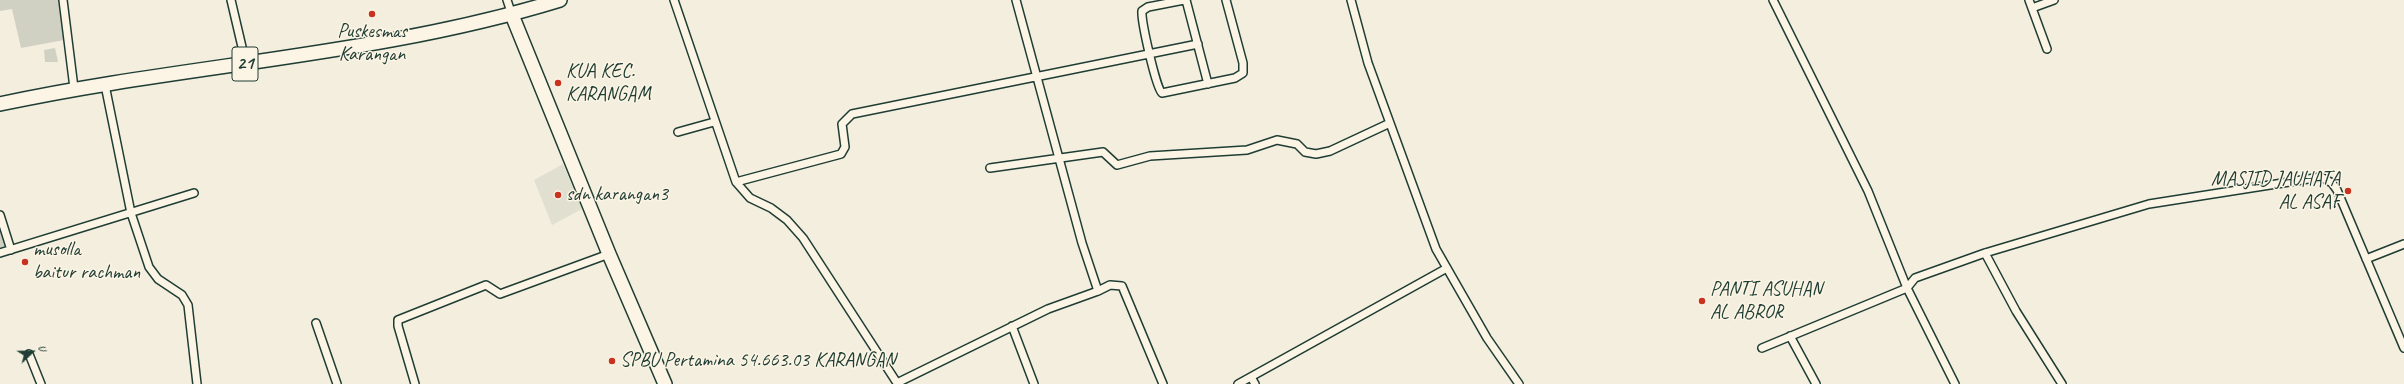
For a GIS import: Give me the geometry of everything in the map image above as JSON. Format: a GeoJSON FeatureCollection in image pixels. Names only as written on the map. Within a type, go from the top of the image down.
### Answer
{"type":"FeatureCollection","features":[{"type":"Feature","properties":{"kind":"highway"},"geometry":{"type":"LineString","coordinates":[[560,0],[512,15],[522,37],[534,73],[609,254],[665,384]]}},
{"type":"Feature","properties":{"kind":"highway","name":"21"},"geometry":{"type":"LineString","coordinates":[[0,104],[74,88],[105,85],[351,48],[512,15]]}},
{"type":"Feature","properties":{"kind":"street"},"geometry":{"type":"LineString","coordinates":[[63,0],[74,88]]}},
{"type":"Feature","properties":{"kind":"street"},"geometry":{"type":"LineString","coordinates":[[231,0],[246,64]]}},
{"type":"Feature","properties":{"kind":"street"},"geometry":{"type":"LineString","coordinates":[[507,0],[512,15]]}},
{"type":"Feature","properties":{"kind":"street"},"geometry":{"type":"LineString","coordinates":[[674,0],[714,122],[736,182],[750,198],[771,208],[787,220],[803,238],[897,384],[1048,309],[1098,291],[1110,285],[1122,286],[1163,384]]}},
{"type":"Feature","properties":{"kind":"street"},"geometry":{"type":"LineString","coordinates":[[1016,0],[1082,243],[1098,291]]}},
{"type":"Feature","properties":{"kind":"street"},"geometry":{"type":"LineString","coordinates":[[1208,84],[1185,0],[1148,7],[1142,11],[1149,55],[1158,87],[1162,93],[1208,84],[1235,78],[1243,72],[1244,68],[1226,0]]}},
{"type":"Feature","properties":{"kind":"street"},"geometry":{"type":"LineString","coordinates":[[1351,0],[1368,63],[1431,236],[1446,268],[1487,338],[1519,384]]}},
{"type":"Feature","properties":{"kind":"street"},"geometry":{"type":"LineString","coordinates":[[1773,0],[1868,191],[1907,288],[1955,384]]}},
{"type":"Feature","properties":{"kind":"street"},"geometry":{"type":"LineString","coordinates":[[2029,0],[2046,49]]}},
{"type":"Feature","properties":{"kind":"street"},"geometry":{"type":"LineString","coordinates":[[2032,8],[2054,0]]}},
{"type":"Feature","properties":{"kind":"street"},"geometry":{"type":"LineString","coordinates":[[736,182],[841,154],[845,147],[842,124],[845,119],[852,114],[1198,44]]}},
{"type":"Feature","properties":{"kind":"street"},"geometry":{"type":"LineString","coordinates":[[105,85],[131,213],[149,267],[158,279],[182,294],[188,305],[197,384]]}},
{"type":"Feature","properties":{"kind":"street"},"geometry":{"type":"LineString","coordinates":[[678,132],[714,122]]}},
{"type":"Feature","properties":{"kind":"street"},"geometry":{"type":"LineString","coordinates":[[990,168],[1103,152],[1116,165],[1150,156],[1247,150],[1277,140],[1297,144],[1305,152],[1316,154],[1330,151],[1390,123]]}},
{"type":"Feature","properties":{"kind":"street"},"geometry":{"type":"LineString","coordinates":[[1762,348],[1907,288],[1915,278],[1985,252],[2149,204],[2321,177],[2332,183],[2337,190],[2404,348]]}},
{"type":"Feature","properties":{"kind":"street"},"geometry":{"type":"LineString","coordinates":[[0,253],[194,193]]}},
{"type":"Feature","properties":{"kind":"street"},"geometry":{"type":"LineString","coordinates":[[0,214],[11,250]]}},
{"type":"Feature","properties":{"kind":"street"},"geometry":{"type":"LineString","coordinates":[[2366,259],[2404,244]]}},
{"type":"Feature","properties":{"kind":"street"},"geometry":{"type":"LineString","coordinates":[[1985,252],[2016,311],[2062,384]]}},
{"type":"Feature","properties":{"kind":"street"},"geometry":{"type":"LineString","coordinates":[[415,384],[398,326],[398,320],[486,285],[500,294],[609,254]]}},
{"type":"Feature","properties":{"kind":"street"},"geometry":{"type":"LineString","coordinates":[[1238,384],[1446,268]]}},
{"type":"Feature","properties":{"kind":"street"},"geometry":{"type":"LineString","coordinates":[[316,323],[337,384]]}},
{"type":"Feature","properties":{"kind":"street"},"geometry":{"type":"LineString","coordinates":[[1012,326],[1034,384]]}},
{"type":"Feature","properties":{"kind":"street"},"geometry":{"type":"LineString","coordinates":[[2397,331],[2404,328]]}},
{"type":"Feature","properties":{"kind":"street"},"geometry":{"type":"LineString","coordinates":[[1790,336],[1816,384]]}},
{"type":"Feature","properties":{"kind":"street"},"geometry":{"type":"LineString","coordinates":[[29,354],[41,384]]}},
{"type":"Feature","properties":{"kind":"street"},"geometry":{"type":"LineString","coordinates":[[1251,377],[1255,384]]}},
{"type":"Feature","properties":{"kind":"shaded area"},"geometry":{"type":"Polygon","coordinates":[[[0,0],[59,0],[64,40],[21,48],[12,9],[0,11],[0,0]]]}},
{"type":"Feature","properties":{"kind":"shaded area"},"geometry":{"type":"Polygon","coordinates":[[[55,48],[58,62],[45,62],[44,50],[55,48]]]}},
{"type":"Feature","properties":{"kind":"shaded area","name":"sdn karangan3"},"geometry":{"type":"Polygon","coordinates":[[[563,164],[582,209],[552,225],[534,180],[563,164]]]}},
{"type":"Feature","properties":{"kind":"shaded area"},"geometry":{"type":"Polygon","coordinates":[[[0,220],[8,248],[0,250],[0,220]]]}},
{"type":"Feature","properties":{"kind":"place","name":"Puskesmas Karangan"},"geometry":{"type":"Point","coordinates":[372,14]}},
{"type":"Feature","properties":{"kind":"place","name":"KUA KEC. KARANGAM"},"geometry":{"type":"Point","coordinates":[558,83]}},
{"type":"Feature","properties":{"kind":"place","name":"MASJID JAUHATA AL ASAF"},"geometry":{"type":"Point","coordinates":[2348,191]}},
{"type":"Feature","properties":{"kind":"place","name":"sdn karangan3"},"geometry":{"type":"Point","coordinates":[558,195]}},
{"type":"Feature","properties":{"kind":"place","name":"musolla baitur rachman"},"geometry":{"type":"Point","coordinates":[25,262]}},
{"type":"Feature","properties":{"kind":"place","name":"PANTI ASUHAN AL ABROR"},"geometry":{"type":"Point","coordinates":[1702,301]}},
{"type":"Feature","properties":{"kind":"place","name":"SPBU Pertamina 54.663.03 KARANGAN"},"geometry":{"type":"Point","coordinates":[612,361]}}]}
